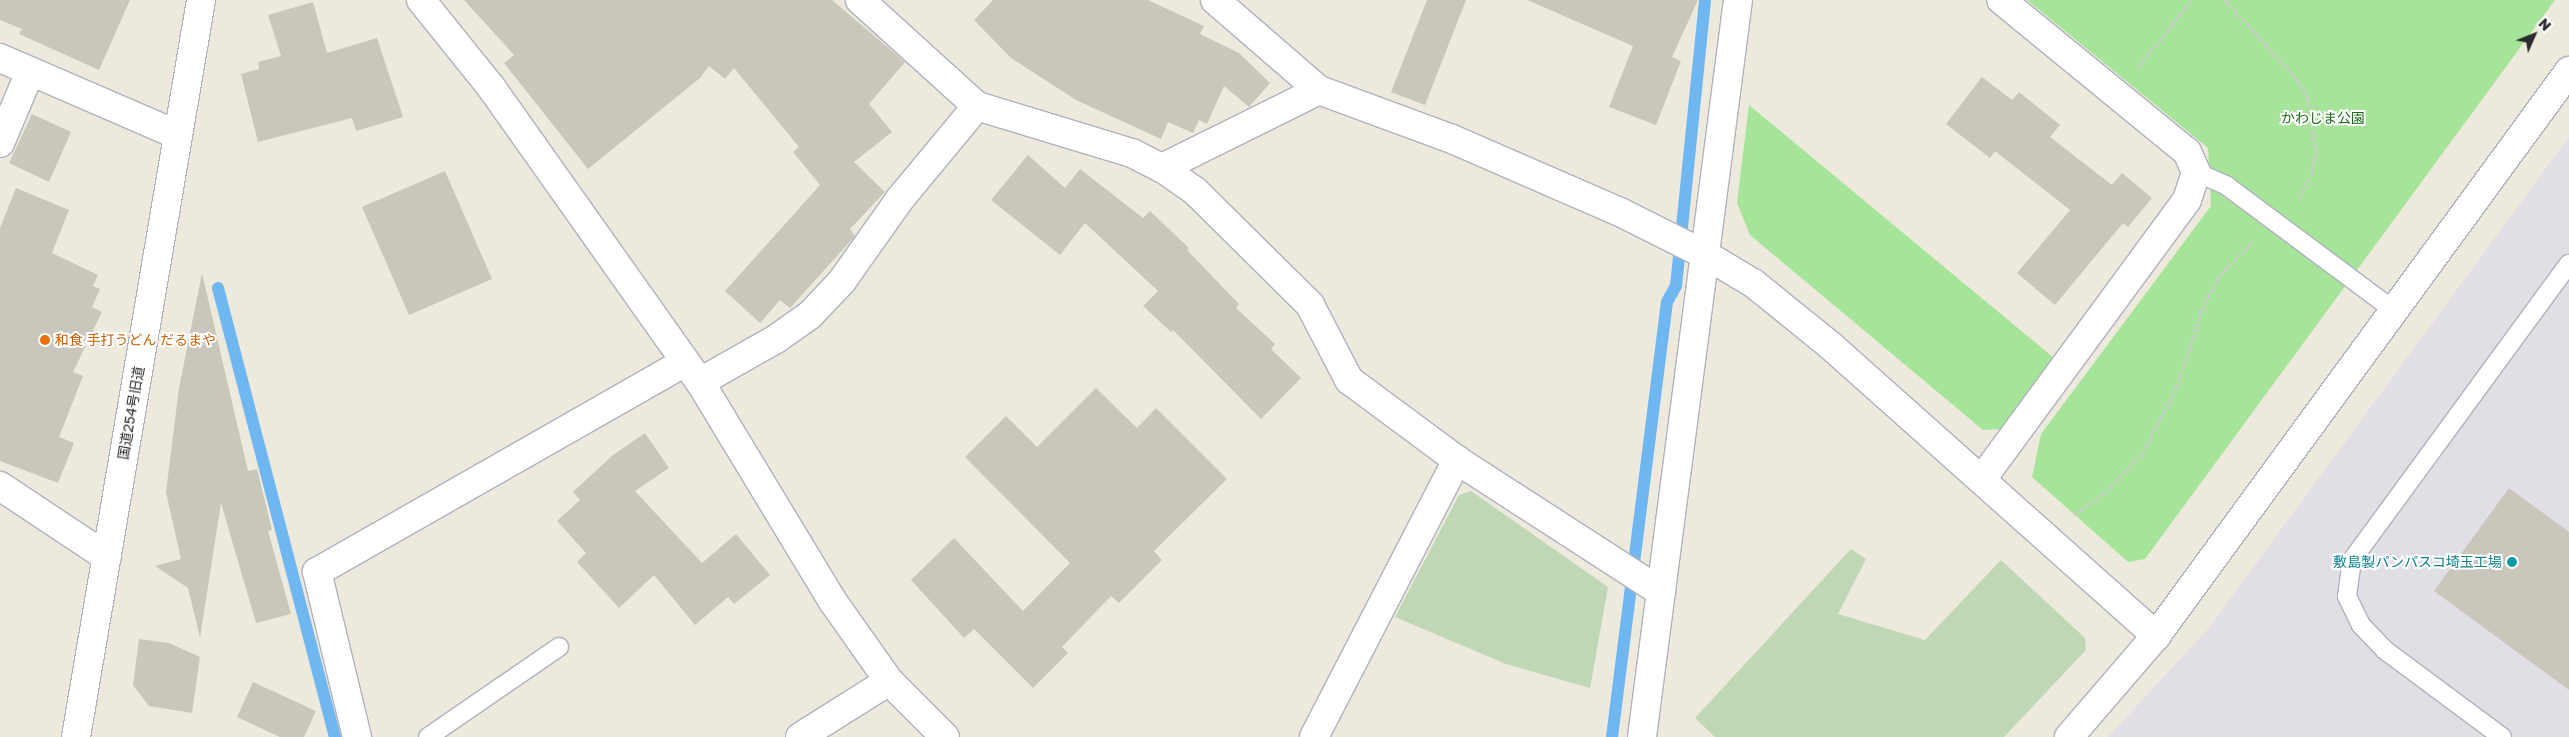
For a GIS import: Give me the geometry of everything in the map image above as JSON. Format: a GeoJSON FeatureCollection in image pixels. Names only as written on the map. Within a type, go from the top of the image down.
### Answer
{"type":"FeatureCollection","features":[{"type":"Feature","properties":{"kind":"street","name":"国道254号旧道"},"geometry":{"type":"LineString","coordinates":[[76,737],[201,0]]}},
{"type":"Feature","properties":{"kind":"street"},"geometry":{"type":"LineString","coordinates":[[421,0],[491,87],[693,372],[834,602],[889,681],[945,737]]}},
{"type":"Feature","properties":{"kind":"street"},"geometry":{"type":"LineString","coordinates":[[860,0],[977,106],[1132,153],[1162,168],[1194,191],[1310,305],[1350,380],[1457,460],[1641,579]]}},
{"type":"Feature","properties":{"kind":"street"},"geometry":{"type":"LineString","coordinates":[[1215,0],[1319,90],[1452,139],[1620,212],[1706,255],[1753,284],[1831,346],[2156,636]]}},
{"type":"Feature","properties":{"kind":"street"},"geometry":{"type":"LineString","coordinates":[[1642,737],[1641,579],[1706,255],[1738,0]]}},
{"type":"Feature","properties":{"kind":"street"},"geometry":{"type":"LineString","coordinates":[[1982,479],[2187,200],[2196,172],[2187,152],[2001,0]]}},
{"type":"Feature","properties":{"kind":"street"},"geometry":{"type":"LineString","coordinates":[[0,58],[178,135]]}},
{"type":"Feature","properties":{"kind":"street"},"geometry":{"type":"LineString","coordinates":[[2069,737],[2156,636],[2396,312],[2569,71]]}},
{"type":"Feature","properties":{"kind":"street"},"geometry":{"type":"LineString","coordinates":[[0,143],[30,72]]}},
{"type":"Feature","properties":{"kind":"street"},"geometry":{"type":"LineString","coordinates":[[1162,168],[1319,90]]}},
{"type":"Feature","properties":{"kind":"street"},"geometry":{"type":"LineString","coordinates":[[357,737],[317,572],[693,372],[776,339],[810,315],[842,281],[900,199],[977,106]]}},
{"type":"Feature","properties":{"kind":"street"},"geometry":{"type":"LineString","coordinates":[[1314,737],[1457,460]]}},
{"type":"Feature","properties":{"kind":"street"},"geometry":{"type":"LineString","coordinates":[[0,486],[106,557]]}},
{"type":"Feature","properties":{"kind":"street"},"geometry":{"type":"LineString","coordinates":[[800,737],[889,681]]}},
{"type":"Feature","properties":{"kind":"lane"},"geometry":{"type":"LineString","coordinates":[[2196,172],[2227,186],[2396,312]]}},
{"type":"Feature","properties":{"kind":"lane"},"geometry":{"type":"LineString","coordinates":[[2502,737],[2385,650],[2361,624],[2347,596],[2352,560],[2569,264]]}},
{"type":"Feature","properties":{"kind":"lane"},"geometry":{"type":"LineString","coordinates":[[428,737],[559,647]]}},
{"type":"Feature","properties":{"kind":"path"},"geometry":{"type":"LineString","coordinates":[[2116,94],[2192,0]]}},
{"type":"Feature","properties":{"kind":"path"},"geometry":{"type":"LineString","coordinates":[[2046,536],[2101,496],[2142,454],[2176,388],[2202,310],[2220,275],[2248,245],[2277,223],[2298,203],[2312,172],[2314,126],[2308,98],[2297,79],[2225,0]]}},
{"type":"Feature","properties":{"kind":"shaded area"},"geometry":{"type":"Polygon","coordinates":[[[2569,137],[2569,737],[2108,737],[2208,629],[2569,137]]]}},
{"type":"Feature","properties":{"kind":"green space","name":"かわじま公園"},"geometry":{"type":"Polygon","coordinates":[[[2027,0],[2555,0],[2145,559],[2128,562],[2032,477],[2041,434],[2211,206],[2208,148],[2027,0]]]}},
{"type":"Feature","properties":{"kind":"green space"},"geometry":{"type":"Polygon","coordinates":[[[1749,105],[2054,358],[2000,429],[1983,430],[1750,235],[1737,203],[1749,105]]]}},
{"type":"Feature","properties":{"kind":"green space"},"geometry":{"type":"Polygon","coordinates":[[[1471,491],[1608,587],[1590,688],[1506,664],[1395,617],[1459,495],[1471,491]]]}},
{"type":"Feature","properties":{"kind":"green space"},"geometry":{"type":"Polygon","coordinates":[[[1851,549],[1866,559],[1838,614],[1925,640],[2001,560],[2085,638],[2086,650],[2004,737],[1715,737],[1695,718],[1851,549]]]}},
{"type":"Feature","properties":{"kind":"building"},"geometry":{"type":"Polygon","coordinates":[[[0,0],[130,0],[99,70],[19,34],[22,29],[0,20],[0,0]]]}},
{"type":"Feature","properties":{"kind":"building"},"geometry":{"type":"Polygon","coordinates":[[[464,0],[832,0],[905,62],[869,104],[892,132],[854,162],[885,192],[850,229],[855,236],[790,308],[780,300],[760,323],[725,291],[820,185],[793,152],[799,147],[734,68],[725,79],[709,66],[700,78],[588,169],[504,63],[514,55],[464,0]]]}},
{"type":"Feature","properties":{"kind":"building"},"geometry":{"type":"Polygon","coordinates":[[[993,0],[1148,0],[1204,26],[1200,34],[1239,53],[1270,83],[1249,107],[1224,86],[1207,124],[1199,120],[1193,133],[1168,122],[1161,139],[1076,100],[1011,58],[974,20],[993,0]]]}},
{"type":"Feature","properties":{"kind":"building"},"geometry":{"type":"Polygon","coordinates":[[[1427,0],[1466,0],[1425,105],[1391,92],[1427,0]]]}},
{"type":"Feature","properties":{"kind":"building"},"geometry":{"type":"Polygon","coordinates":[[[1527,0],[1698,0],[1672,57],[1681,61],[1656,125],[1609,107],[1633,46],[1527,0]]]}},
{"type":"Feature","properties":{"kind":"building"},"geometry":{"type":"Polygon","coordinates":[[[313,2],[327,53],[377,38],[403,117],[356,131],[352,118],[258,142],[241,74],[259,69],[258,62],[281,56],[268,15],[313,2]]]}},
{"type":"Feature","properties":{"kind":"building"},"geometry":{"type":"Polygon","coordinates":[[[1982,77],[2012,100],[2019,92],[2060,125],[2050,137],[2112,185],[2122,173],[2152,198],[2128,227],[2123,223],[2055,305],[2017,273],[2070,210],[1995,151],[1990,158],[1946,124],[1982,77]]]}},
{"type":"Feature","properties":{"kind":"building"},"geometry":{"type":"Polygon","coordinates":[[[32,114],[71,132],[49,182],[9,163],[32,114]]]}},
{"type":"Feature","properties":{"kind":"building"},"geometry":{"type":"Polygon","coordinates":[[[1028,155],[1065,188],[1080,169],[1143,218],[1150,211],[1189,248],[1187,250],[1239,304],[1236,308],[1275,344],[1271,349],[1301,378],[1261,419],[1173,330],[1171,332],[1143,306],[1158,291],[1085,223],[1060,255],[991,200],[1028,155]]]}},
{"type":"Feature","properties":{"kind":"building"},"geometry":{"type":"Polygon","coordinates":[[[445,171],[492,279],[409,315],[362,207],[445,171]]]}},
{"type":"Feature","properties":{"kind":"building"},"geometry":{"type":"Polygon","coordinates":[[[16,188],[69,210],[52,253],[98,275],[93,286],[100,289],[92,307],[102,312],[73,372],[83,376],[59,437],[74,443],[58,483],[0,461],[0,228],[16,188]]]}},
{"type":"Feature","properties":{"kind":"building"},"geometry":{"type":"Polygon","coordinates":[[[202,273],[248,471],[257,469],[272,530],[268,531],[291,614],[256,623],[221,503],[200,638],[188,588],[155,566],[181,559],[166,492],[179,388],[202,273]]]}},
{"type":"Feature","properties":{"kind":"building"},"geometry":{"type":"Polygon","coordinates":[[[1096,388],[1137,428],[1156,408],[1227,479],[1154,551],[1162,560],[1119,603],[1111,596],[1062,647],[1068,653],[1033,688],[974,629],[964,638],[911,580],[954,538],[1023,611],[1070,563],[965,457],[1006,416],[1037,447],[1096,388]]]}},
{"type":"Feature","properties":{"kind":"building"},"geometry":{"type":"Polygon","coordinates":[[[645,433],[669,468],[635,491],[702,563],[736,534],[770,575],[734,604],[728,597],[695,625],[654,575],[619,608],[577,562],[586,553],[557,521],[580,500],[573,492],[613,455],[645,433]]]}},
{"type":"Feature","properties":{"kind":"building","name":"敷島製パンパスコ埼玉工場"},"geometry":{"type":"Polygon","coordinates":[[[2509,488],[2569,532],[2569,690],[2434,591],[2509,488]]]}},
{"type":"Feature","properties":{"kind":"building"},"geometry":{"type":"Polygon","coordinates":[[[139,639],[169,643],[200,657],[192,713],[149,706],[133,685],[139,639]]]}},
{"type":"Feature","properties":{"kind":"building"},"geometry":{"type":"Polygon","coordinates":[[[253,682],[316,711],[304,737],[280,737],[237,717],[253,682]]]}},
{"type":"Feature","properties":{"kind":"waterway"},"geometry":{"type":"LineString","coordinates":[[1612,737],[1667,302],[1676,286],[1705,0]]}},
{"type":"Feature","properties":{"kind":"waterway"},"geometry":{"type":"LineString","coordinates":[[218,288],[335,737]]}},
{"type":"Feature","properties":{"kind":"place","name":"和食 手打うどん だるまや"},"geometry":{"type":"Point","coordinates":[45,340]}},
{"type":"Feature","properties":{"kind":"place","name":"敷島製パンパスコ埼玉工場"},"geometry":{"type":"Point","coordinates":[2512,562]}}]}
